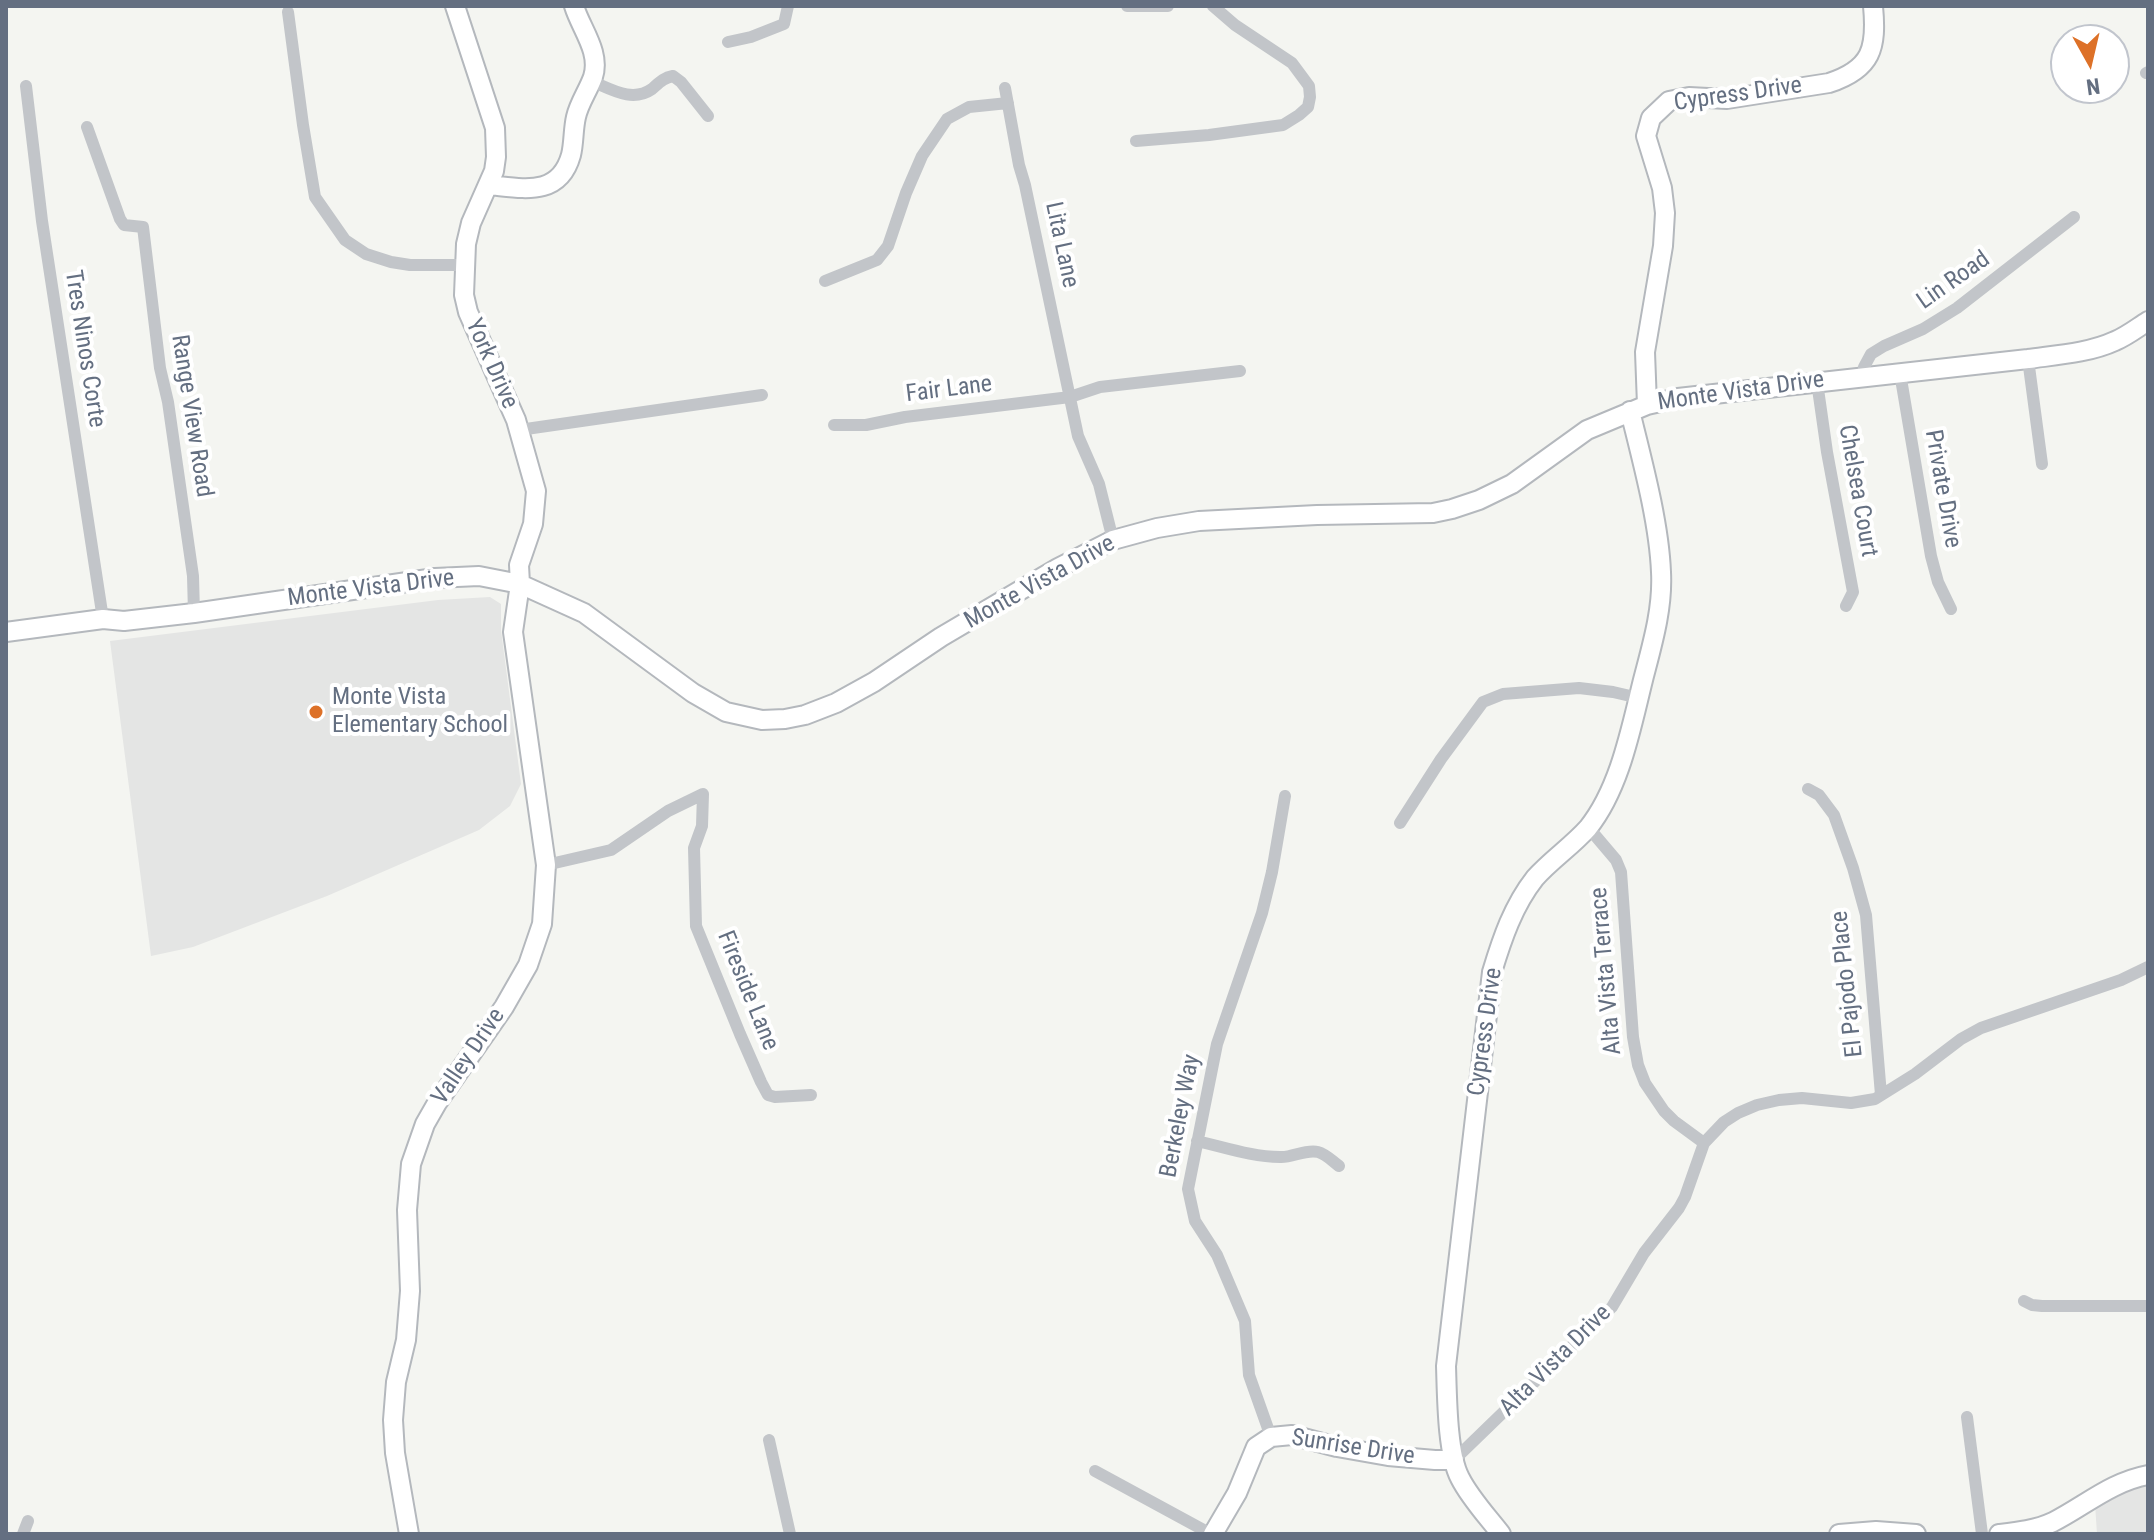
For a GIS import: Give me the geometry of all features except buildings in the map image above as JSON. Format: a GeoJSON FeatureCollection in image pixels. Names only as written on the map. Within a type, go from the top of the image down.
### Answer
{"type":"FeatureCollection","features":[{"type":"Feature","properties":{"kind":"main road","name":"York Drive"},"geometry":{"type":"LineString","coordinates":[[455,6],[495,128],[496,157],[466,244],[464,295],[468,312],[519,430],[536,491],[533,524],[519,565],[520,584]]}},
{"type":"Feature","properties":{"kind":"main road"},"geometry":{"type":"LineString","coordinates":[[488,185],[537,189],[561,176],[571,156],[576,115],[594,74],[591,44],[574,6]]}},
{"type":"Feature","properties":{"kind":"main road","name":"Cypress Drive"},"geometry":{"type":"LineString","coordinates":[[1454,1460],[1447,1408],[1446,1366],[1492,972],[1505,930],[1523,897],[1536,877],[1588,827],[1608,793],[1619,768],[1657,622],[1662,576],[1638,408],[1663,246],[1665,213],[1662,188],[1646,136],[1651,118],[1669,101],[1689,97],[1727,99],[1844,78],[1860,69],[1870,56],[1875,27],[1873,6]]}},
{"type":"Feature","properties":{"kind":"main road","name":"Monte Vista Drive"},"geometry":{"type":"LineString","coordinates":[[6,632],[103,619],[124,621],[194,613],[435,578],[479,576],[520,584],[584,613],[693,693],[726,712],[762,720],[785,719],[836,703],[1046,575],[1113,540],[1199,521],[1433,513],[1452,509],[1512,484],[1587,430],[1638,408],[1678,398],[2028,359],[2104,346],[2148,321]]}},
{"type":"Feature","properties":{"kind":"main road","name":"Valley Drive"},"geometry":{"type":"LineString","coordinates":[[409,1534],[395,1453],[393,1420],[396,1382],[406,1340],[410,1291],[407,1210],[411,1164],[425,1124],[437,1103],[504,1007],[528,965],[542,924],[546,865],[513,632],[520,584]]}},
{"type":"Feature","properties":{"kind":"main road","name":"Sunrise Drive"},"geometry":{"type":"LineString","coordinates":[[1212,1534],[1237,1493],[1256,1447],[1271,1437],[1292,1435],[1388,1456],[1454,1460]]}},
{"type":"Feature","properties":{"kind":"main road"},"geometry":{"type":"LineString","coordinates":[[1454,1460],[1459,1478],[1501,1534]]}},
{"type":"Feature","properties":{"kind":"main road"},"geometry":{"type":"LineString","coordinates":[[1999,1534],[2047,1524],[2115,1485],[2148,1475]]}},
{"type":"Feature","properties":{"kind":"main road"},"geometry":{"type":"LineString","coordinates":[[1839,1534],[1876,1531],[1916,1534]]}},
{"type":"Feature","properties":{"kind":"street"},"geometry":{"type":"LineString","coordinates":[[728,42],[784,24],[788,6]]}},
{"type":"Feature","properties":{"kind":"street"},"geometry":{"type":"LineString","coordinates":[[1127,6],[1168,6]]}},
{"type":"Feature","properties":{"kind":"street"},"geometry":{"type":"LineString","coordinates":[[1136,141],[1283,125],[1308,107],[1309,86],[1292,63],[1235,25],[1213,6]]}},
{"type":"Feature","properties":{"kind":"street"},"geometry":{"type":"LineString","coordinates":[[288,12],[315,197],[345,240],[366,254],[410,265],[464,265]]}},
{"type":"Feature","properties":{"kind":"street"},"geometry":{"type":"LineString","coordinates":[[591,81],[633,97],[642,96],[664,77],[673,76],[708,116]]}},
{"type":"Feature","properties":{"kind":"street","name":"Tres Ninos Corte"},"geometry":{"type":"LineString","coordinates":[[26,86],[42,221],[103,619]]}},
{"type":"Feature","properties":{"kind":"street","name":"Lita Lane"},"geometry":{"type":"LineString","coordinates":[[1005,88],[1078,436],[1099,484],[1113,540]]}},
{"type":"Feature","properties":{"kind":"street"},"geometry":{"type":"LineString","coordinates":[[825,281],[877,260],[888,246],[922,156],[947,119],[969,107],[1008,103]]}},
{"type":"Feature","properties":{"kind":"street","name":"Range View Road"},"geometry":{"type":"LineString","coordinates":[[87,127],[120,219],[124,225],[143,227],[160,368],[168,402],[193,576],[194,613]]}},
{"type":"Feature","properties":{"kind":"street","name":"Lin Road"},"geometry":{"type":"LineString","coordinates":[[1864,377],[1864,367],[1871,354],[1923,329],[1957,308],[2074,217]]}},
{"type":"Feature","properties":{"kind":"street"},"geometry":{"type":"LineString","coordinates":[[2028,359],[2042,464]]}},
{"type":"Feature","properties":{"kind":"street"},"geometry":{"type":"LineString","coordinates":[[1070,397],[1100,387],[1240,371]]}},
{"type":"Feature","properties":{"kind":"street","name":"Private Drive"},"geometry":{"type":"LineString","coordinates":[[1900,373],[1931,556],[1938,582],[1951,609]]}},
{"type":"Feature","properties":{"kind":"street","name":"Chelsea Court"},"geometry":{"type":"LineString","coordinates":[[1817,382],[1853,592],[1846,606]]}},
{"type":"Feature","properties":{"kind":"street"},"geometry":{"type":"LineString","coordinates":[[519,430],[762,395]]}},
{"type":"Feature","properties":{"kind":"street","name":"Fair Lane"},"geometry":{"type":"LineString","coordinates":[[834,425],[866,425],[905,417],[1070,397]]}},
{"type":"Feature","properties":{"kind":"street"},"geometry":{"type":"LineString","coordinates":[[1400,823],[1483,702],[1503,694],[1579,688],[1639,698]]}},
{"type":"Feature","properties":{"kind":"street","name":"El Pajodo Place"},"geometry":{"type":"LineString","coordinates":[[1808,789],[1819,795],[1834,815],[1866,915],[1881,1095]]}},
{"type":"Feature","properties":{"kind":"street","name":"Fireside Lane"},"geometry":{"type":"LineString","coordinates":[[546,865],[611,850],[668,811],[703,794],[702,826],[694,848],[696,926],[768,1095],[811,1095]]}},
{"type":"Feature","properties":{"kind":"street","name":"Berkeley Way"},"geometry":{"type":"LineString","coordinates":[[1271,1437],[1249,1375],[1245,1321],[1217,1255],[1195,1221],[1188,1189],[1217,1044],[1262,913],[1285,796]]}},
{"type":"Feature","properties":{"kind":"street","name":"Alta Vista Terrace"},"geometry":{"type":"LineString","coordinates":[[1588,827],[1616,860],[1621,872],[1633,1037],[1638,1065],[1645,1083],[1664,1111],[1704,1143]]}},
{"type":"Feature","properties":{"kind":"street","name":"Alta Vista Drive"},"geometry":{"type":"LineString","coordinates":[[1454,1460],[1612,1307],[1635,1266],[1679,1208],[1704,1143],[1724,1122],[1738,1113],[1768,1102],[1802,1098],[1864,1102],[1915,1074],[1961,1039],[1981,1028],[2121,980],[2148,967]]}},
{"type":"Feature","properties":{"kind":"street"},"geometry":{"type":"LineString","coordinates":[[1197,1141],[1266,1156],[1289,1157],[1308,1151],[1317,1152],[1339,1166]]}},
{"type":"Feature","properties":{"kind":"street"},"geometry":{"type":"LineString","coordinates":[[2024,1301],[2042,1306],[2148,1306]]}},
{"type":"Feature","properties":{"kind":"street"},"geometry":{"type":"LineString","coordinates":[[1967,1417],[1982,1534]]}},
{"type":"Feature","properties":{"kind":"street"},"geometry":{"type":"LineString","coordinates":[[769,1440],[790,1534]]}},
{"type":"Feature","properties":{"kind":"street"},"geometry":{"type":"LineString","coordinates":[[1095,1471],[1212,1534]]}},
{"type":"Feature","properties":{"kind":"shaded area","name":"Monte Vista Elementary School"},"geometry":{"type":"Polygon","coordinates":[[[490,597],[501,604],[501,630],[521,784],[510,806],[479,830],[327,896],[193,947],[151,956],[110,641],[438,600],[490,597]]]}},
{"type":"Feature","properties":{"kind":"shaded area"},"geometry":{"type":"Polygon","coordinates":[[[2148,1485],[2148,1534],[2097,1534],[2095,1504],[2148,1485]]]}},
{"type":"Feature","properties":{"kind":"place","name":"Monte Vista Elementary School"},"geometry":{"type":"Point","coordinates":[316,712]}}]}
